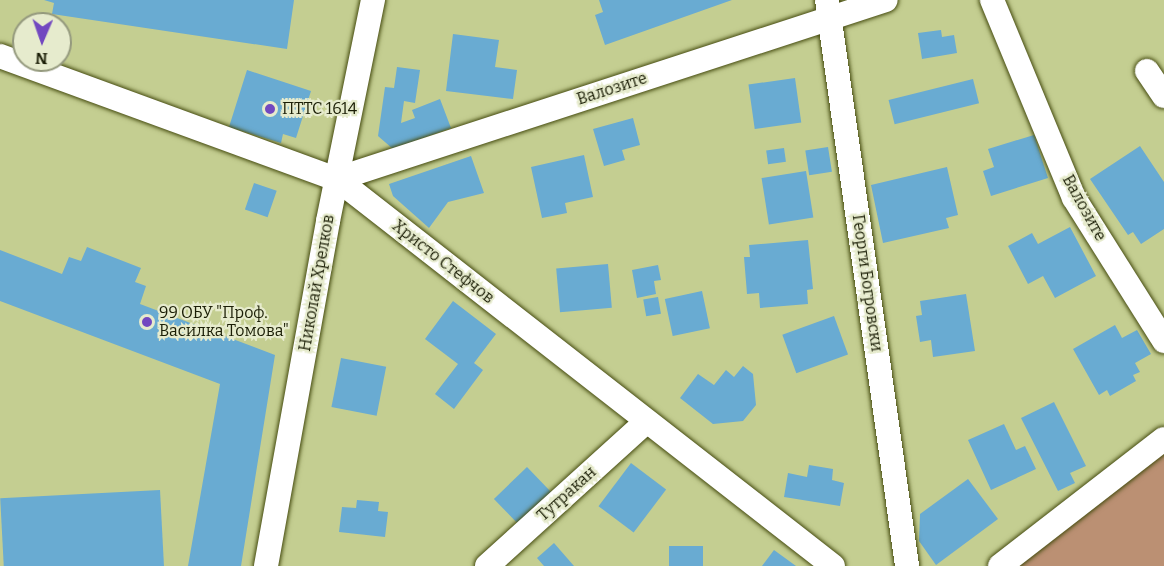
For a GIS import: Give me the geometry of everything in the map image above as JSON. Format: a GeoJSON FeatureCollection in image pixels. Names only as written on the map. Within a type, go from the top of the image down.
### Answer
{"type":"FeatureCollection","features":[{"type":"Feature","properties":{"kind":"street","name":"Николай Хрелков"},"geometry":{"type":"LineString","coordinates":[[266,566],[337,179],[373,0]]}},
{"type":"Feature","properties":{"kind":"street","name":"Валозите"},"geometry":{"type":"LineString","coordinates":[[337,179],[828,9],[886,0]]}},
{"type":"Feature","properties":{"kind":"street","name":"Валозите"},"geometry":{"type":"LineString","coordinates":[[992,0],[1074,198],[1164,341]]}},
{"type":"Feature","properties":{"kind":"street","name":"Георги Богровски"},"geometry":{"type":"LineString","coordinates":[[828,9],[907,566]]}},
{"type":"Feature","properties":{"kind":"street","name":"Христо Стефчов"},"geometry":{"type":"LineString","coordinates":[[0,56],[337,179],[833,566]]}},
{"type":"Feature","properties":{"kind":"street"},"geometry":{"type":"LineString","coordinates":[[1147,71],[1164,96]]}},
{"type":"Feature","properties":{"kind":"street","name":"Тутракан"},"geometry":{"type":"LineString","coordinates":[[487,566],[646,422]]}},
{"type":"Feature","properties":{"kind":"street"},"geometry":{"type":"LineString","coordinates":[[1000,566],[1164,439]]}},
{"type":"Feature","properties":{"kind":"shaded area"},"geometry":{"type":"Polygon","coordinates":[[[1164,439],[1164,566],[1000,566],[1164,439]]]}},
{"type":"Feature","properties":{"kind":"building"},"geometry":{"type":"Polygon","coordinates":[[[44,0],[294,0],[287,49],[72,17],[72,12],[52,12],[54,3],[44,0]]]}},
{"type":"Feature","properties":{"kind":"building"},"geometry":{"type":"Polygon","coordinates":[[[599,0],[732,0],[605,45],[595,15],[603,12],[599,0]]]}},
{"type":"Feature","properties":{"kind":"building"},"geometry":{"type":"Polygon","coordinates":[[[941,30],[942,37],[954,35],[957,53],[922,59],[918,33],[941,30]]]}},
{"type":"Feature","properties":{"kind":"building"},"geometry":{"type":"Polygon","coordinates":[[[453,34],[499,40],[495,67],[517,70],[513,99],[446,91],[453,34]]]}},
{"type":"Feature","properties":{"kind":"building"},"geometry":{"type":"Polygon","coordinates":[[[397,67],[420,70],[415,103],[404,101],[401,123],[415,118],[412,110],[440,99],[451,128],[393,149],[378,136],[385,87],[394,88],[397,67]]]}},
{"type":"Feature","properties":{"kind":"building","name":"ПТТС 1614"},"geometry":{"type":"Polygon","coordinates":[[[247,70],[311,91],[296,138],[283,134],[281,143],[229,127],[247,70]]]}},
{"type":"Feature","properties":{"kind":"building"},"geometry":{"type":"Polygon","coordinates":[[[795,78],[801,123],[755,129],[748,85],[795,78]]]}},
{"type":"Feature","properties":{"kind":"building"},"geometry":{"type":"Polygon","coordinates":[[[973,79],[979,103],[895,124],[889,100],[973,79]]]}},
{"type":"Feature","properties":{"kind":"building"},"geometry":{"type":"Polygon","coordinates":[[[633,118],[640,145],[622,150],[625,160],[604,166],[593,129],[633,118]]]}},
{"type":"Feature","properties":{"kind":"building"},"geometry":{"type":"Polygon","coordinates":[[[1034,135],[1048,178],[991,196],[983,171],[994,167],[988,149],[1034,135]]]}},
{"type":"Feature","properties":{"kind":"building"},"geometry":{"type":"Polygon","coordinates":[[[1140,146],[1164,182],[1164,229],[1141,244],[1133,232],[1128,235],[1090,179],[1140,146]]]}},
{"type":"Feature","properties":{"kind":"building"},"geometry":{"type":"Polygon","coordinates":[[[828,147],[832,172],[809,175],[805,151],[828,147]]]}},
{"type":"Feature","properties":{"kind":"building"},"geometry":{"type":"Polygon","coordinates":[[[784,148],[786,162],[768,164],[766,151],[784,148]]]}},
{"type":"Feature","properties":{"kind":"building"},"geometry":{"type":"Polygon","coordinates":[[[584,155],[593,197],[565,203],[567,213],[542,218],[531,167],[584,155]]]}},
{"type":"Feature","properties":{"kind":"building"},"geometry":{"type":"Polygon","coordinates":[[[471,156],[484,193],[448,202],[429,228],[393,196],[389,184],[471,156]]]}},
{"type":"Feature","properties":{"kind":"building"},"geometry":{"type":"Polygon","coordinates":[[[947,167],[958,215],[946,218],[949,228],[883,243],[871,185],[947,167]]]}},
{"type":"Feature","properties":{"kind":"building"},"geometry":{"type":"Polygon","coordinates":[[[806,171],[813,217],[769,224],[762,178],[806,171]]]}},
{"type":"Feature","properties":{"kind":"building"},"geometry":{"type":"Polygon","coordinates":[[[254,183],[277,191],[268,217],[245,209],[254,183]]]}},
{"type":"Feature","properties":{"kind":"building"},"geometry":{"type":"Polygon","coordinates":[[[1070,227],[1096,276],[1055,298],[1043,276],[1028,284],[1008,246],[1032,233],[1038,244],[1070,227]]]}},
{"type":"Feature","properties":{"kind":"building"},"geometry":{"type":"Polygon","coordinates":[[[808,240],[813,289],[807,290],[808,304],[760,308],[759,293],[747,294],[744,257],[750,257],[749,245],[808,240]]]}},
{"type":"Feature","properties":{"kind":"building"},"geometry":{"type":"Polygon","coordinates":[[[87,247],[141,268],[135,282],[146,286],[140,304],[275,355],[241,566],[188,566],[220,384],[0,301],[0,250],[62,274],[69,257],[81,261],[87,247]]]}},
{"type":"Feature","properties":{"kind":"building"},"geometry":{"type":"Polygon","coordinates":[[[608,264],[612,308],[560,312],[556,269],[608,264]]]}},
{"type":"Feature","properties":{"kind":"building"},"geometry":{"type":"Polygon","coordinates":[[[658,265],[661,280],[654,281],[656,294],[637,298],[632,270],[658,265]]]}},
{"type":"Feature","properties":{"kind":"building"},"geometry":{"type":"Polygon","coordinates":[[[702,291],[710,328],[673,336],[665,299],[702,291]]]}},
{"type":"Feature","properties":{"kind":"building"},"geometry":{"type":"Polygon","coordinates":[[[966,294],[975,351],[933,357],[931,340],[920,342],[916,316],[922,315],[920,301],[966,294]]]}},
{"type":"Feature","properties":{"kind":"building"},"geometry":{"type":"Polygon","coordinates":[[[658,297],[661,314],[646,316],[643,300],[658,297]]]}},
{"type":"Feature","properties":{"kind":"building"},"geometry":{"type":"Polygon","coordinates":[[[453,301],[496,334],[474,363],[483,370],[454,409],[435,394],[458,364],[425,339],[453,301]]]}},
{"type":"Feature","properties":{"kind":"building"},"geometry":{"type":"Polygon","coordinates":[[[834,316],[848,355],[796,373],[782,335],[834,316]]]}},
{"type":"Feature","properties":{"kind":"building"},"geometry":{"type":"Polygon","coordinates":[[[1115,325],[1122,338],[1137,330],[1151,354],[1135,363],[1140,372],[1133,375],[1136,381],[1110,396],[1107,390],[1099,395],[1073,349],[1115,325]]]}},
{"type":"Feature","properties":{"kind":"building"},"geometry":{"type":"Polygon","coordinates":[[[341,358],[386,367],[377,416],[331,407],[341,358]]]}},
{"type":"Feature","properties":{"kind":"building"},"geometry":{"type":"Polygon","coordinates":[[[743,366],[753,374],[756,405],[743,421],[713,424],[680,398],[698,374],[714,385],[726,370],[734,377],[743,366]]]}},
{"type":"Feature","properties":{"kind":"building"},"geometry":{"type":"Polygon","coordinates":[[[1054,402],[1086,466],[1070,473],[1075,483],[1058,491],[1021,418],[1054,402]]]}},
{"type":"Feature","properties":{"kind":"building"},"geometry":{"type":"Polygon","coordinates":[[[1004,424],[1016,450],[1025,446],[1036,469],[991,490],[968,440],[1004,424]]]}},
{"type":"Feature","properties":{"kind":"building"},"geometry":{"type":"Polygon","coordinates":[[[631,463],[666,489],[634,533],[599,506],[631,463]]]}},
{"type":"Feature","properties":{"kind":"building"},"geometry":{"type":"Polygon","coordinates":[[[809,465],[833,469],[832,480],[844,483],[840,506],[784,497],[788,473],[807,477],[809,465]]]}},
{"type":"Feature","properties":{"kind":"building"},"geometry":{"type":"Polygon","coordinates":[[[527,467],[552,493],[519,525],[494,499],[527,467]]]}},
{"type":"Feature","properties":{"kind":"building"},"geometry":{"type":"Polygon","coordinates":[[[968,479],[998,519],[936,565],[919,541],[920,514],[968,479]]]}},
{"type":"Feature","properties":{"kind":"building"},"geometry":{"type":"Polygon","coordinates":[[[160,490],[164,566],[4,566],[0,498],[160,490]]]}},
{"type":"Feature","properties":{"kind":"building"},"geometry":{"type":"Polygon","coordinates":[[[357,500],[379,502],[378,511],[388,512],[385,537],[339,532],[342,507],[356,508],[357,500]]]}},
{"type":"Feature","properties":{"kind":"building"},"geometry":{"type":"Polygon","coordinates":[[[554,543],[574,566],[544,566],[537,558],[554,543]]]}},
{"type":"Feature","properties":{"kind":"building"},"geometry":{"type":"Polygon","coordinates":[[[669,546],[703,546],[703,566],[669,566],[669,546]]]}},
{"type":"Feature","properties":{"kind":"building"},"geometry":{"type":"Polygon","coordinates":[[[774,550],[796,566],[762,566],[774,550]]]}},
{"type":"Feature","properties":{"kind":"place","name":"ПТТС 1614"},"geometry":{"type":"Point","coordinates":[270,109]}},
{"type":"Feature","properties":{"kind":"place","name":"99 ОБУ \"Проф. Василка Томова\""},"geometry":{"type":"Point","coordinates":[147,322]}}]}
